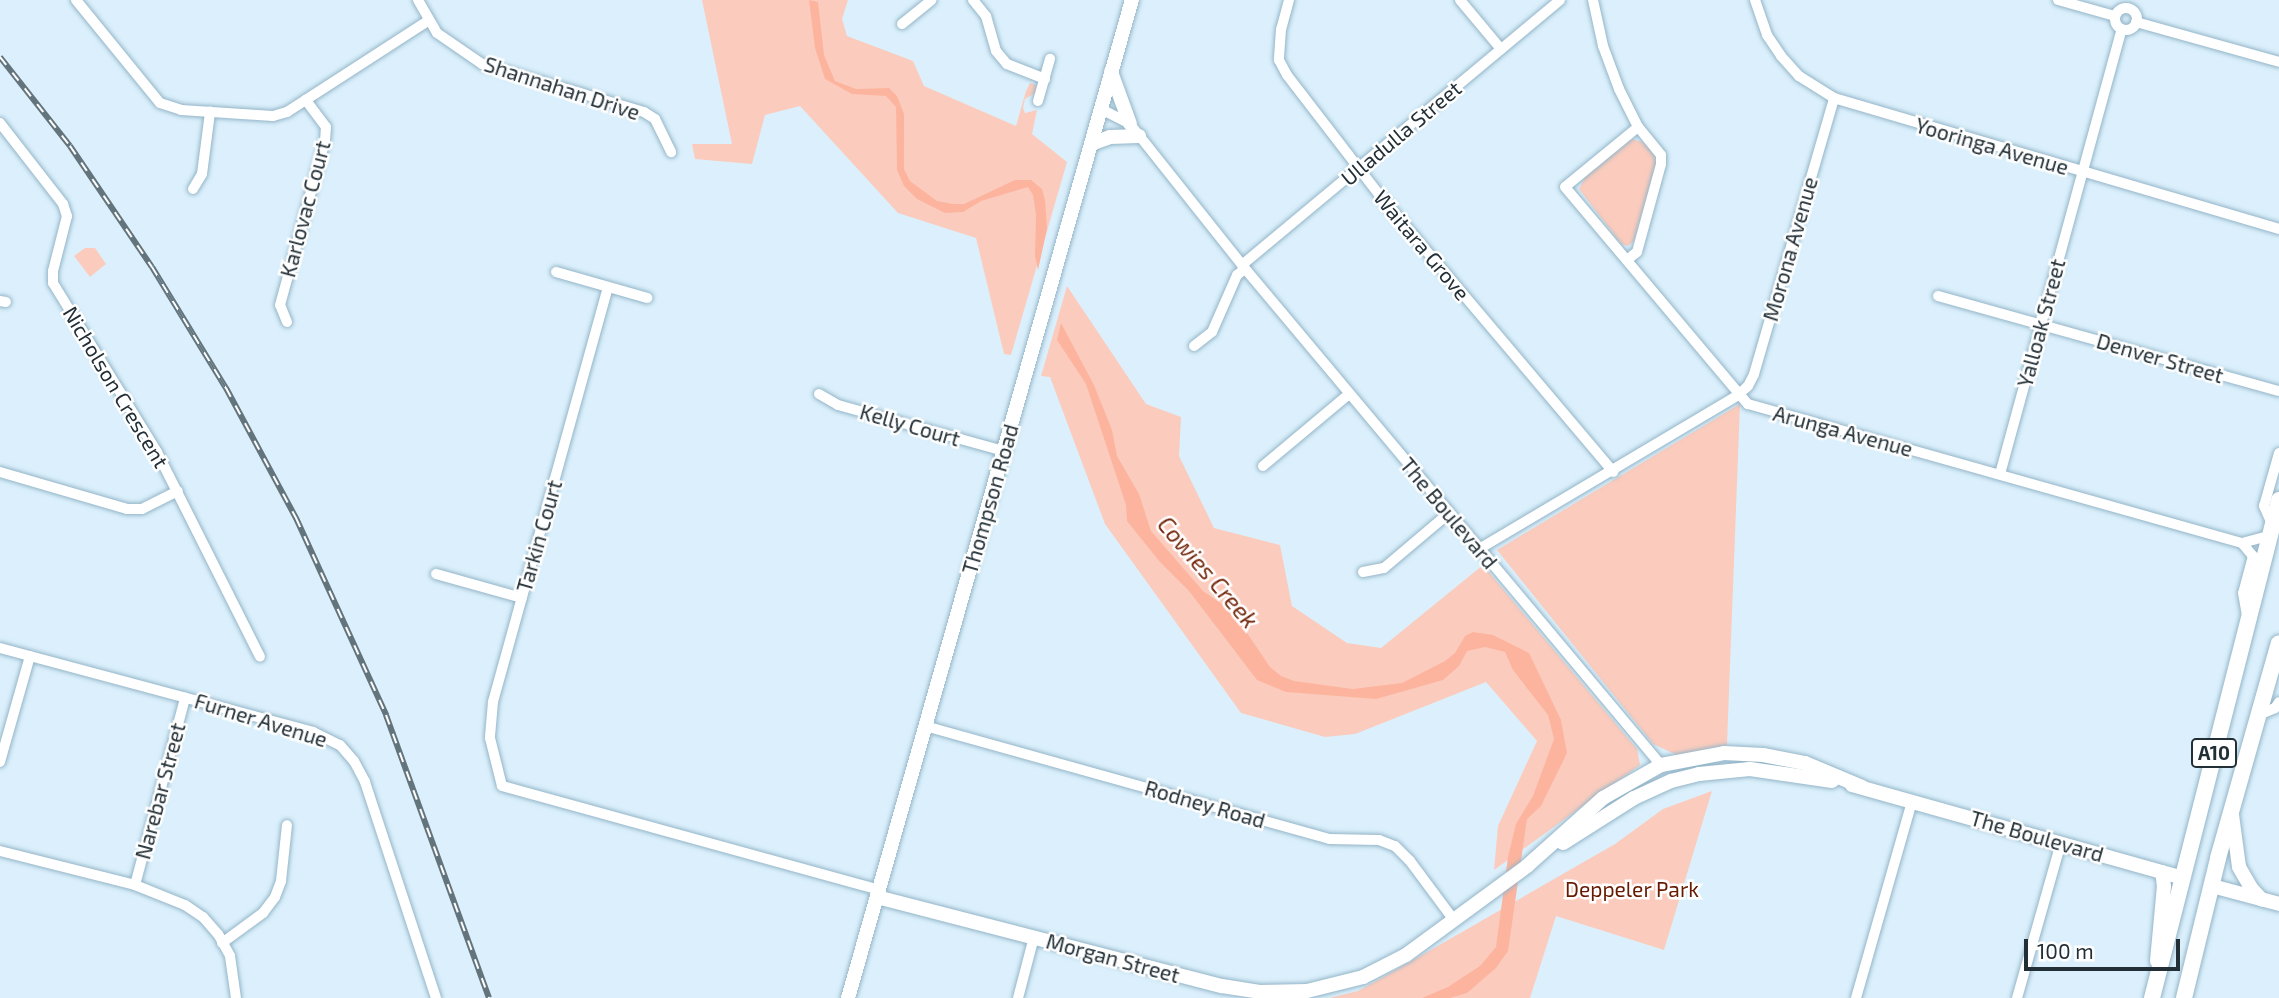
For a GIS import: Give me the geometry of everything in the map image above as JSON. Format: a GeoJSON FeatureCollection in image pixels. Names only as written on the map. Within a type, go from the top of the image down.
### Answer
{"type":"FeatureCollection","features":[{"type":"Feature","properties":{"kind":"highway","name":"A10"},"geometry":{"type":"LineString","coordinates":[[2153,992],[2247,616],[2279,500]]}},
{"type":"Feature","properties":{"kind":"highway","name":"A10"},"geometry":{"type":"LineString","coordinates":[[2184,998],[2231,812],[2279,643]]}},
{"type":"Feature","properties":{"kind":"highway","name":"The Boulevard"},"geometry":{"type":"LineString","coordinates":[[2182,878],[2212,886]]}},
{"type":"Feature","properties":{"kind":"main road","name":"Thompson Road"},"geometry":{"type":"LineString","coordinates":[[848,998],[1132,0]]}},
{"type":"Feature","properties":{"kind":"main road"},"geometry":{"type":"LineString","coordinates":[[1091,144],[1135,130],[1111,72]]}},
{"type":"Feature","properties":{"kind":"main road","name":"The Boulevard"},"geometry":{"type":"LineString","coordinates":[[1661,765],[1711,754],[1763,755],[1805,763],[1862,787]]}},
{"type":"Feature","properties":{"kind":"main road"},"geometry":{"type":"LineString","coordinates":[[1661,765],[1671,782]]}},
{"type":"Feature","properties":{"kind":"main road","name":"Morgan Street"},"geometry":{"type":"LineString","coordinates":[[1527,866],[1603,798],[1661,765]]}},
{"type":"Feature","properties":{"kind":"main road","name":"The Boulevard"},"geometry":{"type":"LineString","coordinates":[[1671,782],[1706,772],[1750,769],[1862,787],[2182,878]]}},
{"type":"Feature","properties":{"kind":"main road","name":"Morgan Street"},"geometry":{"type":"LineString","coordinates":[[878,893],[1222,986],[1283,993],[1321,989],[1371,974],[1406,955],[1527,866],[1629,801],[1671,782]]}},
{"type":"Feature","properties":{"kind":"main road"},"geometry":{"type":"LineString","coordinates":[[2231,812],[2238,865],[2251,888],[2262,900]]}},
{"type":"Feature","properties":{"kind":"main road"},"geometry":{"type":"LineString","coordinates":[[2153,992],[2164,886],[2162,872]]}},
{"type":"Feature","properties":{"kind":"main road"},"geometry":{"type":"LineString","coordinates":[[2212,886],[2279,904]]}},
{"type":"Feature","properties":{"kind":"street"},"geometry":{"type":"LineString","coordinates":[[76,0],[160,103],[169,108],[273,116],[287,112],[429,20]]}},
{"type":"Feature","properties":{"kind":"street","name":"Shannahan Drive"},"geometry":{"type":"LineString","coordinates":[[418,0],[437,33],[482,64],[644,112],[655,119],[671,152]]}},
{"type":"Feature","properties":{"kind":"street"},"geometry":{"type":"LineString","coordinates":[[902,24],[932,0]]}},
{"type":"Feature","properties":{"kind":"street"},"geometry":{"type":"LineString","coordinates":[[973,0],[986,16],[996,51],[1007,64],[1045,79]]}},
{"type":"Feature","properties":{"kind":"street","name":"Waitara Grove"},"geometry":{"type":"LineString","coordinates":[[1289,0],[1281,29],[1279,60],[1287,75],[1359,168],[1613,472]]}},
{"type":"Feature","properties":{"kind":"street"},"geometry":{"type":"LineString","coordinates":[[1460,0],[1502,49]]}},
{"type":"Feature","properties":{"kind":"street","name":"Ulladulla Street"},"geometry":{"type":"LineString","coordinates":[[1194,346],[1212,332],[1243,267],[1560,0]]}},
{"type":"Feature","properties":{"kind":"street"},"geometry":{"type":"LineString","coordinates":[[1593,0],[1604,46],[1619,89],[1638,127],[1661,155],[1661,164],[1637,252],[1627,260]]}},
{"type":"Feature","properties":{"kind":"street","name":"Yooringa Avenue"},"geometry":{"type":"LineString","coordinates":[[1755,0],[1768,34],[1781,56],[1800,76],[1834,98],[2278,229]]}},
{"type":"Feature","properties":{"kind":"street"},"geometry":{"type":"LineString","coordinates":[[2058,0],[2115,16]]}},
{"type":"Feature","properties":{"kind":"street"},"geometry":{"type":"LineString","coordinates":[[2130,4],[2136,14],[2136,22],[2132,28],[2122,29],[2116,23],[2115,16],[2130,4]]}},
{"type":"Feature","properties":{"kind":"street"},"geometry":{"type":"LineString","coordinates":[[2136,22],[2279,62]]}},
{"type":"Feature","properties":{"kind":"street","name":"Yalloak Street"},"geometry":{"type":"LineString","coordinates":[[2000,474],[2122,29]]}},
{"type":"Feature","properties":{"kind":"street"},"geometry":{"type":"LineString","coordinates":[[1038,101],[1050,59]]}},
{"type":"Feature","properties":{"kind":"street","name":"Morona Avenue"},"geometry":{"type":"LineString","coordinates":[[1738,395],[1754,374],[1834,98]]}},
{"type":"Feature","properties":{"kind":"street","name":"Karlovac Court"},"geometry":{"type":"LineString","coordinates":[[287,322],[280,305],[325,141],[326,127],[306,100]]}},
{"type":"Feature","properties":{"kind":"street","name":"The Boulevard"},"geometry":{"type":"LineString","coordinates":[[1101,109],[1135,130],[1243,267],[1661,765]]}},
{"type":"Feature","properties":{"kind":"street"},"geometry":{"type":"LineString","coordinates":[[193,190],[202,174],[210,112]]}},
{"type":"Feature","properties":{"kind":"street","name":"Nicholson Crescent"},"geometry":{"type":"LineString","coordinates":[[0,123],[63,204],[67,216],[53,271],[53,283],[178,491],[260,657]]}},
{"type":"Feature","properties":{"kind":"street"},"geometry":{"type":"LineString","coordinates":[[1479,549],[1613,472],[1738,395],[1562,186],[1638,127]]}},
{"type":"Feature","properties":{"kind":"street"},"geometry":{"type":"LineString","coordinates":[[556,272],[647,298]]}},
{"type":"Feature","properties":{"kind":"street","name":"Tarkin Court"},"geometry":{"type":"LineString","coordinates":[[502,786],[495,766],[490,725],[522,598],[608,287]]}},
{"type":"Feature","properties":{"kind":"street","name":"Denver Street"},"geometry":{"type":"LineString","coordinates":[[1938,296],[2279,391]]}},
{"type":"Feature","properties":{"kind":"street","name":"Kelly Court"},"geometry":{"type":"LineString","coordinates":[[819,394],[838,405],[1003,451]]}},
{"type":"Feature","properties":{"kind":"street"},"geometry":{"type":"LineString","coordinates":[[1263,466],[1349,394]]}},
{"type":"Feature","properties":{"kind":"street","name":"Arunga Avenue"},"geometry":{"type":"LineString","coordinates":[[1738,395],[1752,406],[2242,543]]}},
{"type":"Feature","properties":{"kind":"street"},"geometry":{"type":"LineString","coordinates":[[2247,616],[2243,593],[2253,556],[2242,543],[2270,530],[2264,506],[2279,453]]}},
{"type":"Feature","properties":{"kind":"street"},"geometry":{"type":"LineString","coordinates":[[0,472],[127,509],[142,509],[178,491]]}},
{"type":"Feature","properties":{"kind":"street"},"geometry":{"type":"LineString","coordinates":[[1363,572],[1384,568],[1449,513]]}},
{"type":"Feature","properties":{"kind":"street"},"geometry":{"type":"LineString","coordinates":[[436,574],[522,598]]}},
{"type":"Feature","properties":{"kind":"street","name":"Furner Avenue"},"geometry":{"type":"LineString","coordinates":[[0,648],[319,734],[348,752],[370,795],[436,998]]}},
{"type":"Feature","properties":{"kind":"street"},"geometry":{"type":"LineString","coordinates":[[0,762],[30,656]]}},
{"type":"Feature","properties":{"kind":"street","name":"Narebar Street"},"geometry":{"type":"LineString","coordinates":[[135,885],[186,698]]}},
{"type":"Feature","properties":{"kind":"street"},"geometry":{"type":"LineString","coordinates":[[2258,715],[2275,708],[2279,702]]}},
{"type":"Feature","properties":{"kind":"street","name":"Rodney Road"},"geometry":{"type":"LineString","coordinates":[[925,726],[1331,839],[1379,840],[1395,846],[1410,861],[1453,919]]}},
{"type":"Feature","properties":{"kind":"street","name":"Morgan Street"},"geometry":{"type":"LineString","coordinates":[[502,786],[878,893]]}},
{"type":"Feature","properties":{"kind":"street"},"geometry":{"type":"LineString","coordinates":[[1856,998],[1912,801]]}},
{"type":"Feature","properties":{"kind":"street"},"geometry":{"type":"LineString","coordinates":[[222,943],[263,914],[275,897],[281,881],[287,825]]}},
{"type":"Feature","properties":{"kind":"street"},"geometry":{"type":"LineString","coordinates":[[2017,998],[2061,843]]}},
{"type":"Feature","properties":{"kind":"street"},"geometry":{"type":"LineString","coordinates":[[0,851],[135,885],[162,894],[194,911],[203,917],[230,956],[236,998]]}},
{"type":"Feature","properties":{"kind":"street"},"geometry":{"type":"LineString","coordinates":[[1018,998],[1034,937]]}},
{"type":"Feature","properties":{"kind":"green space"},"geometry":{"type":"Polygon","coordinates":[[[702,0],[848,0],[842,19],[847,36],[913,61],[924,86],[1016,126],[1026,91],[1030,83],[1036,85],[1037,92],[1025,99],[1023,108],[1025,113],[1037,110],[1032,134],[1067,162],[1011,355],[1004,354],[976,238],[898,213],[800,106],[765,115],[752,164],[695,159],[692,144],[732,144],[702,0]]]}},
{"type":"Feature","properties":{"kind":"green space"},"geometry":{"type":"Polygon","coordinates":[[[1632,139],[1643,142],[1654,154],[1656,165],[1634,241],[1628,246],[1621,244],[1579,189],[1585,177],[1632,139]]]}},
{"type":"Feature","properties":{"kind":"green space"},"geometry":{"type":"Polygon","coordinates":[[[85,248],[95,248],[106,264],[90,277],[74,256],[85,248]]]}},
{"type":"Feature","properties":{"kind":"green space"},"geometry":{"type":"Polygon","coordinates":[[[1067,286],[1146,404],[1181,417],[1179,456],[1214,528],[1280,545],[1292,606],[1347,643],[1381,648],[1483,565],[1637,749],[1640,765],[1494,870],[1498,826],[1537,741],[1486,682],[1355,734],[1325,737],[1241,713],[1105,524],[1050,377],[1041,376],[1067,286]]]}},
{"type":"Feature","properties":{"kind":"green space"},"geometry":{"type":"Polygon","coordinates":[[[1740,404],[1727,745],[1677,755],[1653,744],[1497,550],[1740,404]]]}},
{"type":"Feature","properties":{"kind":"green space","name":"Deppeler Park"},"geometry":{"type":"Polygon","coordinates":[[[1712,791],[1664,950],[1556,916],[1530,998],[1329,998],[1358,991],[1615,844],[1663,809],[1712,791]]]}},
{"type":"Feature","properties":{"kind":"shaded area"},"geometry":{"type":"Polygon","coordinates":[[[809,0],[818,2],[824,55],[835,81],[856,89],[889,88],[897,96],[904,114],[904,169],[910,181],[937,201],[953,204],[964,204],[1015,180],[1031,180],[1042,189],[1047,229],[1038,270],[1035,256],[1036,215],[1033,195],[1028,187],[981,201],[963,212],[945,213],[917,199],[904,186],[897,170],[896,107],[886,96],[852,94],[825,79],[815,48],[809,0]]]}},
{"type":"Feature","properties":{"kind":"shaded area","name":"Cowies Creek"},"geometry":{"type":"Polygon","coordinates":[[[1061,323],[1094,385],[1112,430],[1117,456],[1139,494],[1151,531],[1203,591],[1222,604],[1245,630],[1270,667],[1281,676],[1294,681],[1353,689],[1402,683],[1445,661],[1455,653],[1465,636],[1473,632],[1493,635],[1529,653],[1561,720],[1567,753],[1541,806],[1527,819],[1508,951],[1496,968],[1467,993],[1450,998],[1422,998],[1448,987],[1480,966],[1496,947],[1508,857],[1516,824],[1533,796],[1554,739],[1548,715],[1513,670],[1505,652],[1485,647],[1467,651],[1459,666],[1443,680],[1376,699],[1286,692],[1257,680],[1189,591],[1160,562],[1127,521],[1126,505],[1086,384],[1057,340],[1061,323]]]}},
{"type":"Feature","properties":{"kind":"railway"},"geometry":{"type":"LineString","coordinates":[[0,57],[70,146],[152,267],[226,388],[296,518],[386,715],[489,998]]}}]}
